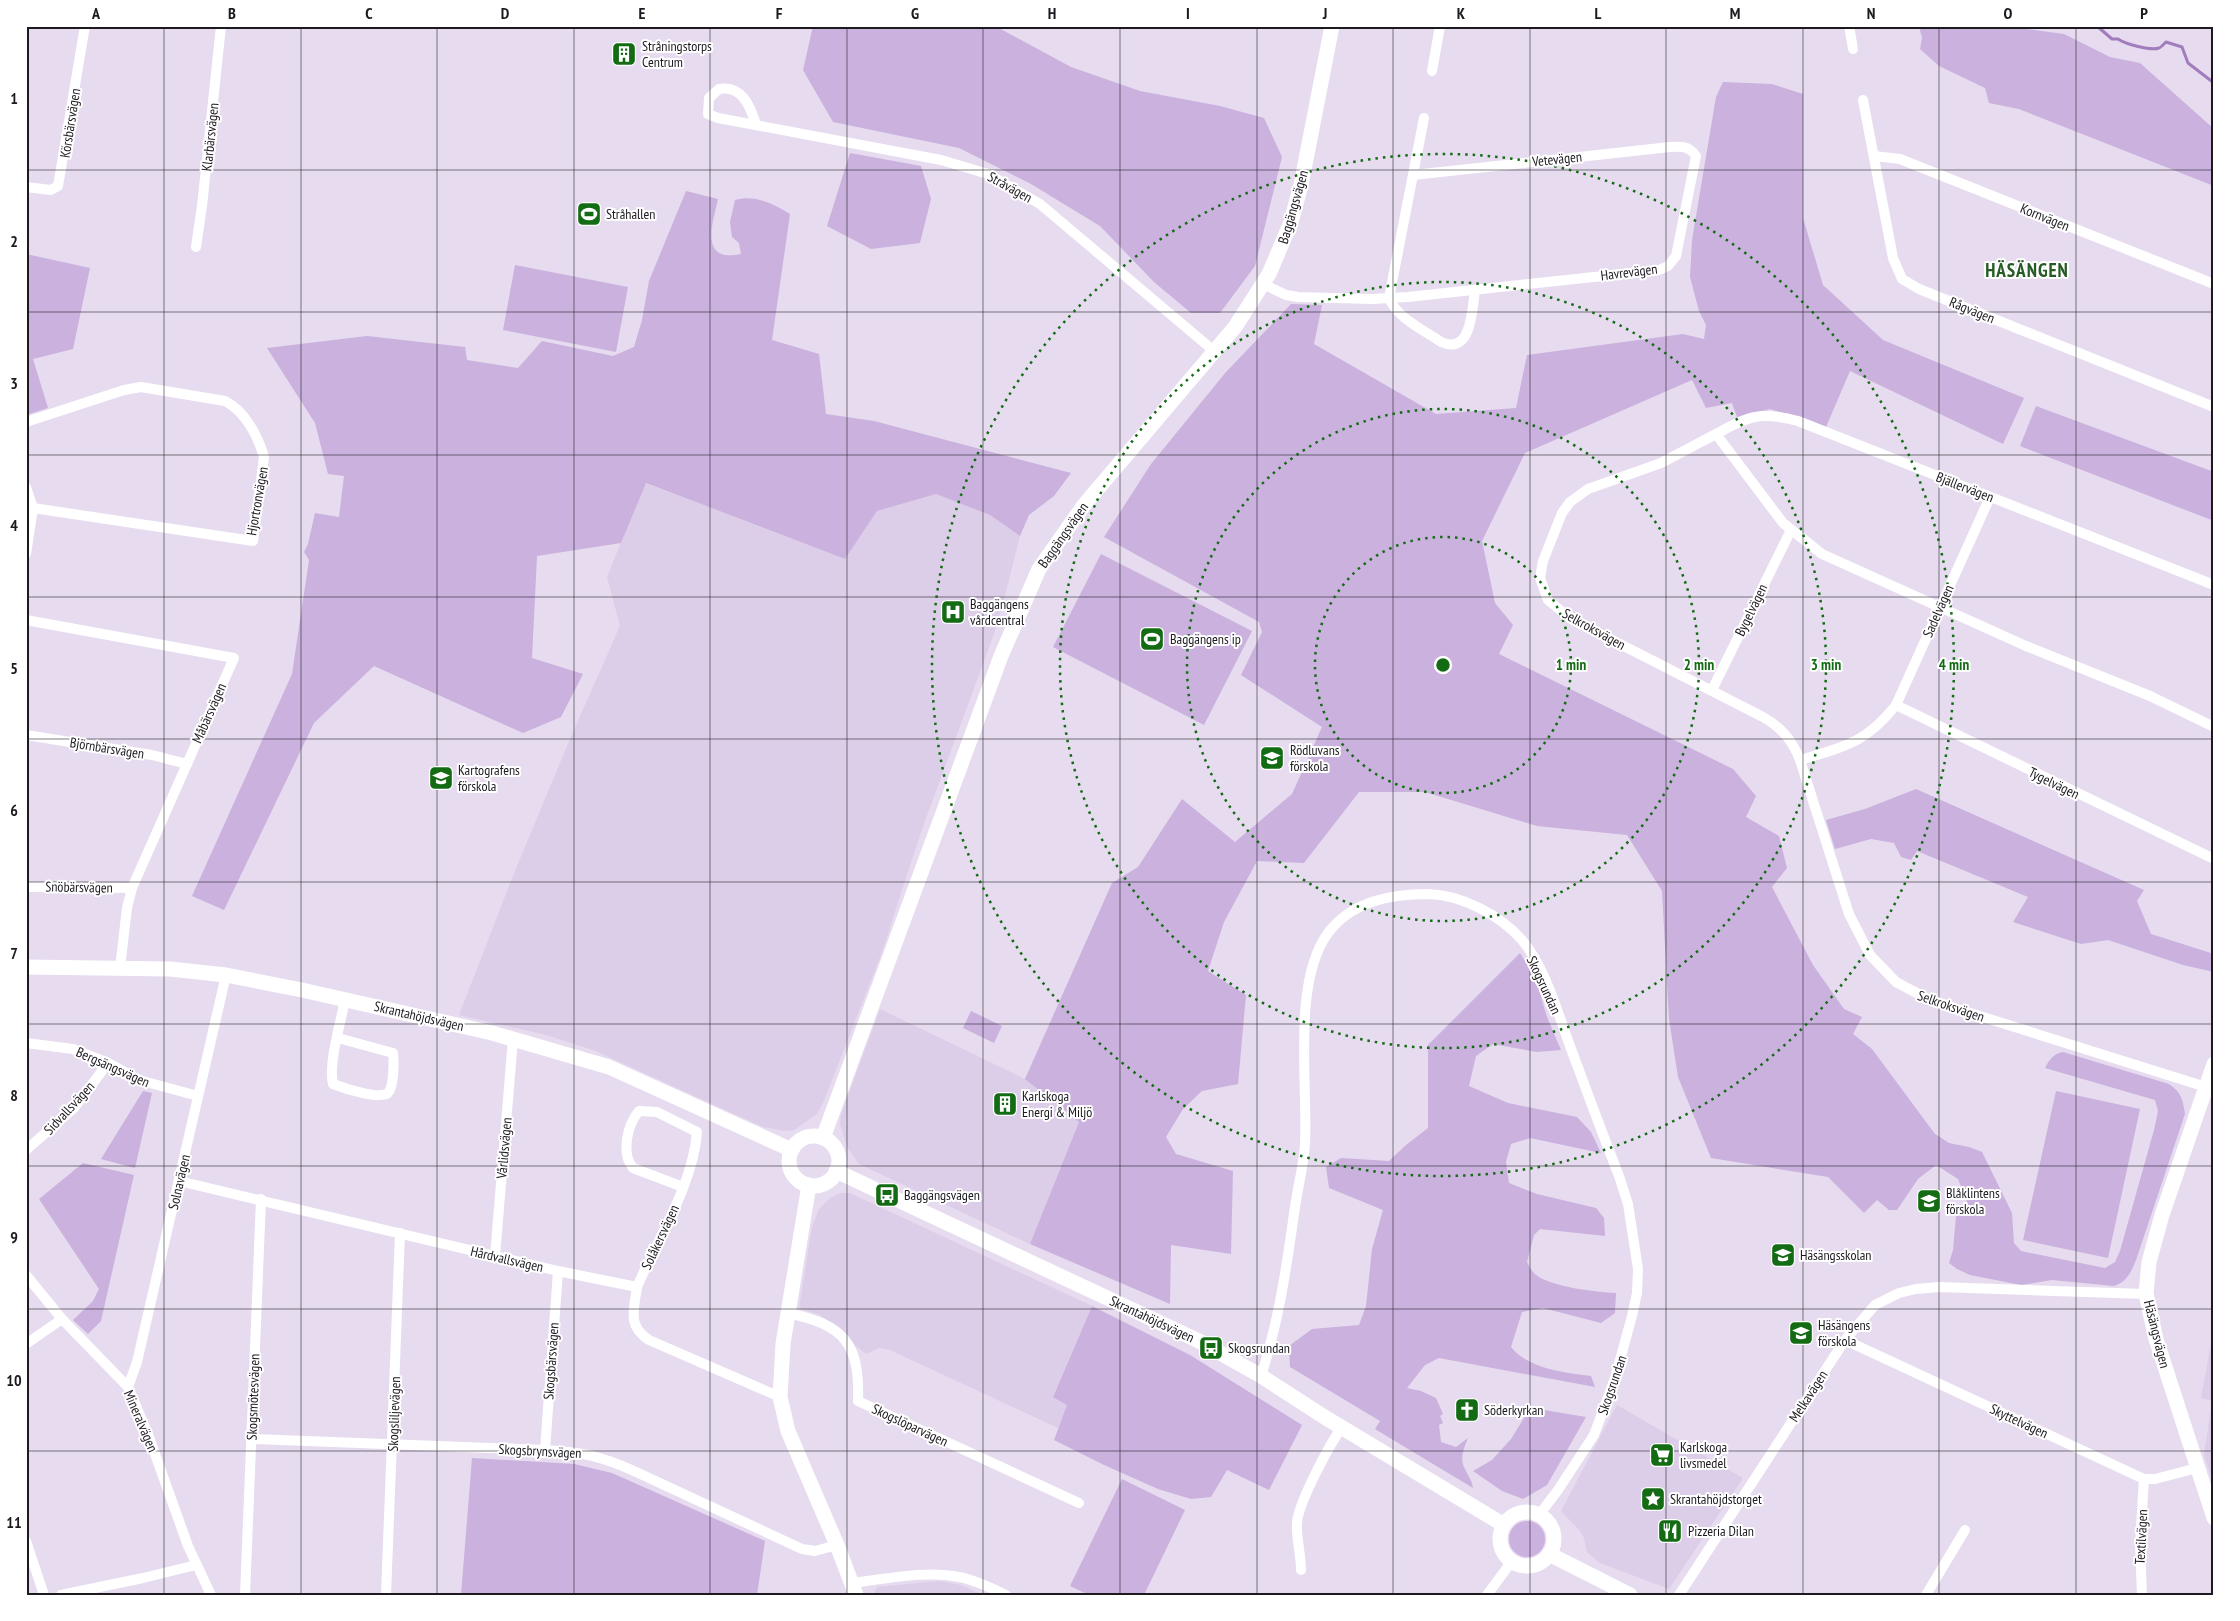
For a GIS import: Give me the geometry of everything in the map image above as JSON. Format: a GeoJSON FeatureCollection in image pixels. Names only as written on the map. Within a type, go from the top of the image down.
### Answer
{"type":"FeatureCollection","features":[{"type":"Feature","properties":{"kind":"street","name":"Körsbärsvägen"},"geometry":{"type":"LineString","coordinates":[[26,187],[51,190],[58,186],[85,26]]}},
{"type":"Feature","properties":{"kind":"street","name":"Klarbärsvägen"},"geometry":{"type":"LineString","coordinates":[[196,247],[221,26]]}},
{"type":"Feature","properties":{"kind":"street","name":"Baggängsvägen"},"geometry":{"type":"LineString","coordinates":[[823,1138],[1001,656],[1039,569],[1084,504],[1235,327],[1263,284],[1282,248],[1301,185],[1332,26]]}},
{"type":"Feature","properties":{"kind":"street"},"geometry":{"type":"LineString","coordinates":[[1432,71],[1440,26]]}},
{"type":"Feature","properties":{"kind":"street"},"geometry":{"type":"LineString","coordinates":[[1849,26],[1853,50]]}},
{"type":"Feature","properties":{"kind":"street","name":"Stråvägen"},"geometry":{"type":"LineString","coordinates":[[756,124],[751,109],[742,95],[736,90],[730,88],[719,89],[710,98],[708,114],[756,124],[941,160],[988,174],[1040,204],[1214,352]]}},
{"type":"Feature","properties":{"kind":"street","name":"Rågvägen"},"geometry":{"type":"LineString","coordinates":[[1863,100],[1893,258],[1902,279],[1919,289],[2214,406]]}},
{"type":"Feature","properties":{"kind":"street"},"geometry":{"type":"LineString","coordinates":[[1424,118],[1389,298],[1392,306],[1401,315],[1441,342],[1456,344],[1464,339],[1469,330],[1475,290]]}},
{"type":"Feature","properties":{"kind":"street","name":"Vetevägen"},"geometry":{"type":"LineString","coordinates":[[1413,175],[1683,146],[1692,149],[1696,156]]}},
{"type":"Feature","properties":{"kind":"street","name":"Havrevägen"},"geometry":{"type":"LineString","coordinates":[[1263,284],[1298,297],[1389,298],[1659,270],[1668,266],[1676,256],[1696,156]]}},
{"type":"Feature","properties":{"kind":"street","name":"Kornvägen"},"geometry":{"type":"LineString","coordinates":[[1874,156],[1900,159],[2214,284]]}},
{"type":"Feature","properties":{"kind":"street","name":"Hjortronvägen"},"geometry":{"type":"LineString","coordinates":[[26,422],[124,390],[141,387],[158,389],[225,401],[235,406],[244,416],[257,439],[264,457],[253,541],[33,508]]}},
{"type":"Feature","properties":{"kind":"street","name":"Bjällervägen"},"geometry":{"type":"LineString","coordinates":[[1716,434],[1750,417],[1766,414],[1798,421],[2214,585]]}},
{"type":"Feature","properties":{"kind":"street"},"geometry":{"type":"LineString","coordinates":[[1716,434],[1783,523],[1808,545],[1834,561],[2054,658],[2150,696],[2214,727]]}},
{"type":"Feature","properties":{"kind":"street","name":"Selkroksvägen"},"geometry":{"type":"LineString","coordinates":[[1716,434],[1661,462],[1577,495],[1562,513],[1543,561],[1540,578],[1548,600],[1572,620],[1712,690],[1777,725],[1789,738],[1800,760],[1849,914],[1870,955],[1896,982],[1926,998],[2206,1087]]}},
{"type":"Feature","properties":{"kind":"street"},"geometry":{"type":"LineString","coordinates":[[26,488],[33,508],[26,554]]}},
{"type":"Feature","properties":{"kind":"street","name":"Sadelvägen"},"geometry":{"type":"LineString","coordinates":[[1800,760],[1838,749],[1861,739],[1873,731],[1896,705],[1990,496]]}},
{"type":"Feature","properties":{"kind":"street","name":"Bygelvägen"},"geometry":{"type":"LineString","coordinates":[[1712,690],[1791,530]]}},
{"type":"Feature","properties":{"kind":"street","name":"Måbärsvägen"},"geometry":{"type":"LineString","coordinates":[[26,620],[234,658],[132,888],[127,908],[120,968]]}},
{"type":"Feature","properties":{"kind":"street","name":"Tygelvägen"},"geometry":{"type":"LineString","coordinates":[[1896,705],[2214,859]]}},
{"type":"Feature","properties":{"kind":"street","name":"Björnbärsvägen"},"geometry":{"type":"LineString","coordinates":[[26,735],[152,755],[187,764]]}},
{"type":"Feature","properties":{"kind":"street","name":"Snöbärsvägen"},"geometry":{"type":"LineString","coordinates":[[26,887],[132,888]]}},
{"type":"Feature","properties":{"kind":"street","name":"Skogsrundan"},"geometry":{"type":"LineString","coordinates":[[1261,1376],[1278,1312],[1305,1145],[1306,1005],[1313,965],[1318,950],[1328,933],[1342,919],[1372,900],[1411,894],[1436,894],[1466,902],[1509,927],[1523,942],[1538,965],[1619,1176],[1628,1204],[1638,1269],[1637,1293],[1625,1345],[1594,1435],[1539,1515]]}},
{"type":"Feature","properties":{"kind":"street","name":"Skrantahöjdsvägen"},"geometry":{"type":"LineString","coordinates":[[26,968],[170,969],[226,975],[513,1039],[609,1066],[792,1150]]}},
{"type":"Feature","properties":{"kind":"street","name":"Solnavägen"},"geometry":{"type":"LineString","coordinates":[[128,1387],[137,1362],[226,975]]}},
{"type":"Feature","properties":{"kind":"street"},"geometry":{"type":"LineString","coordinates":[[338,1038],[393,1053],[395,1063],[390,1090],[386,1094],[378,1096],[333,1084],[331,1075],[345,1000]]}},
{"type":"Feature","properties":{"kind":"street","name":"Vårlidsvägen"},"geometry":{"type":"LineString","coordinates":[[495,1256],[513,1039]]}},
{"type":"Feature","properties":{"kind":"street","name":"Bergsängsvägen"},"geometry":{"type":"LineString","coordinates":[[26,1043],[73,1049],[108,1063],[139,1080],[198,1096]]}},
{"type":"Feature","properties":{"kind":"street","name":"Sidvallsvägen"},"geometry":{"type":"LineString","coordinates":[[26,1150],[74,1108],[108,1063]]}},
{"type":"Feature","properties":{"kind":"street","name":"Häsängsvägen"},"geometry":{"type":"LineString","coordinates":[[2214,1064],[2154,1241],[2146,1280],[2146,1294],[2156,1339],[2214,1518]]}},
{"type":"Feature","properties":{"kind":"street","name":"Solåkersvägen"},"geometry":{"type":"LineString","coordinates":[[637,1287],[683,1187],[696,1148],[697,1132],[657,1112],[639,1111],[632,1119],[626,1146],[628,1162],[633,1168],[683,1187]]}},
{"type":"Feature","properties":{"kind":"street"},"geometry":{"type":"LineString","coordinates":[[811,1136],[823,1138],[832,1143],[839,1161],[836,1171],[826,1182],[819,1185],[809,1185],[799,1180],[791,1170],[789,1158],[792,1150],[803,1138],[811,1136]]}},
{"type":"Feature","properties":{"kind":"street","name":"Skrantahöjdsvägen"},"geometry":{"type":"LineString","coordinates":[[836,1171],[1184,1334],[1261,1376],[1504,1525]]}},
{"type":"Feature","properties":{"kind":"street","name":"Hårdvallsvägen"},"geometry":{"type":"LineString","coordinates":[[179,1181],[558,1271],[637,1287]]}},
{"type":"Feature","properties":{"kind":"street"},"geometry":{"type":"LineString","coordinates":[[809,1185],[783,1344],[780,1397],[788,1431],[854,1589],[940,1575],[977,1582],[1006,1595]]}},
{"type":"Feature","properties":{"kind":"street","name":"Skogsmötesvägen"},"geometry":{"type":"LineString","coordinates":[[245,1595],[261,1199]]}},
{"type":"Feature","properties":{"kind":"street","name":"Skogsliljevägen"},"geometry":{"type":"LineString","coordinates":[[386,1595],[400,1233]]}},
{"type":"Feature","properties":{"kind":"street","name":"Skogsbärsvägen"},"geometry":{"type":"LineString","coordinates":[[545,1450],[558,1271]]}},
{"type":"Feature","properties":{"kind":"street","name":"Mineralvägen"},"geometry":{"type":"LineString","coordinates":[[26,1275],[62,1319],[128,1387],[140,1412],[177,1518],[210,1595]]}},
{"type":"Feature","properties":{"kind":"street"},"geometry":{"type":"LineString","coordinates":[[637,1287],[634,1322],[637,1333],[780,1397]]}},
{"type":"Feature","properties":{"kind":"street","name":"Melkavägen"},"geometry":{"type":"LineString","coordinates":[[1679,1595],[1845,1340],[1874,1305],[1899,1293],[1939,1287],[2146,1294]]}},
{"type":"Feature","properties":{"kind":"street","name":"Skogslöparvägen"},"geometry":{"type":"LineString","coordinates":[[788,1313],[825,1323],[840,1333],[849,1346],[857,1370],[858,1401],[1079,1502]]}},
{"type":"Feature","properties":{"kind":"street"},"geometry":{"type":"LineString","coordinates":[[26,1344],[62,1319]]}},
{"type":"Feature","properties":{"kind":"street","name":"Skyttelvägen"},"geometry":{"type":"LineString","coordinates":[[1845,1340],[2144,1479]]}},
{"type":"Feature","properties":{"kind":"street"},"geometry":{"type":"LineString","coordinates":[[1301,1570],[1301,1554],[1296,1522],[1306,1495],[1334,1437],[1342,1427]]}},
{"type":"Feature","properties":{"kind":"street","name":"Skogsbrynsvägen"},"geometry":{"type":"LineString","coordinates":[[252,1439],[545,1450],[590,1454],[607,1459],[802,1549],[815,1551],[837,1545]]}},
{"type":"Feature","properties":{"kind":"street"},"geometry":{"type":"LineString","coordinates":[[2144,1479],[2155,1479],[2198,1468]]}},
{"type":"Feature","properties":{"kind":"street","name":"Textilvägen"},"geometry":{"type":"LineString","coordinates":[[2142,1595],[2140,1588],[2140,1544],[2144,1479]]}},
{"type":"Feature","properties":{"kind":"street"},"geometry":{"type":"LineString","coordinates":[[1519,1513],[1539,1515],[1548,1522],[1553,1532],[1553,1544],[1549,1554],[1540,1562],[1529,1566],[1512,1561],[1500,1545],[1501,1531],[1504,1525],[1519,1513]]}},
{"type":"Feature","properties":{"kind":"street"},"geometry":{"type":"LineString","coordinates":[[1930,1593],[1965,1530]]}},
{"type":"Feature","properties":{"kind":"street"},"geometry":{"type":"LineString","coordinates":[[26,1541],[44,1595]]}},
{"type":"Feature","properties":{"kind":"street"},"geometry":{"type":"LineString","coordinates":[[1549,1554],[1630,1595]]}},
{"type":"Feature","properties":{"kind":"street"},"geometry":{"type":"LineString","coordinates":[[1487,1595],[1512,1561]]}},
{"type":"Feature","properties":{"kind":"street"},"geometry":{"type":"LineString","coordinates":[[61,1595],[196,1565]]}},
{"type":"Feature","properties":{"kind":"shaded area"},"geometry":{"type":"Polygon","coordinates":[[[813,26],[995,26],[1071,67],[1140,91],[1220,106],[1264,118],[1282,157],[1255,266],[1220,313],[1191,313],[1154,282],[1100,226],[1031,184],[959,148],[833,122],[803,70],[813,26]]]}},
{"type":"Feature","properties":{"kind":"shaded area"},"geometry":{"type":"Polygon","coordinates":[[[1919,26],[2004,26],[2064,34],[2110,57],[2140,63],[2214,129],[2214,186],[2019,109],[1989,103],[1985,88],[1939,66],[1920,49],[1922,38],[1919,26]]]}},
{"type":"Feature","properties":{"kind":"shaded area"},"geometry":{"type":"Polygon","coordinates":[[[1723,82],[1772,84],[1803,94],[1803,218],[1823,285],[1883,340],[2024,398],[2003,444],[1850,371],[1826,427],[1770,409],[1737,417],[1732,403],[1706,408],[1692,380],[1525,453],[1482,541],[1495,603],[1513,625],[1499,654],[1733,769],[1756,796],[1746,817],[1779,836],[1787,868],[1772,887],[1813,965],[1844,1009],[1862,1017],[1853,1034],[1872,1049],[1935,1134],[1949,1143],[1982,1152],[2012,1213],[2014,1243],[2021,1251],[2105,1268],[2115,1262],[2120,1251],[2158,1111],[2155,1100],[2045,1068],[2052,1057],[2063,1052],[2169,1084],[2176,1090],[2182,1100],[2185,1114],[2136,1260],[2130,1272],[2122,1282],[2114,1286],[2052,1280],[2021,1285],[1970,1275],[1957,1269],[1949,1263],[1953,1250],[1956,1216],[1964,1210],[1967,1201],[1958,1179],[1936,1165],[1918,1179],[1897,1210],[1889,1210],[1877,1200],[1864,1213],[1828,1177],[1711,1158],[1678,1077],[1669,1019],[1662,891],[1627,835],[1537,826],[1425,792],[1359,792],[1304,863],[1257,861],[1224,922],[1208,971],[1246,995],[1238,1084],[1202,1091],[1183,1109],[1166,1137],[1176,1154],[1233,1171],[1231,1254],[1171,1245],[1170,1304],[1030,1244],[1079,1122],[1025,1079],[1112,883],[1138,867],[1182,799],[1235,842],[1292,794],[1322,727],[1241,675],[1262,632],[1259,622],[1104,537],[1151,464],[1226,372],[1291,304],[1322,305],[1314,344],[1436,414],[1516,408],[1527,355],[1683,334],[1704,339],[1706,325],[1699,311],[1690,277],[1692,240],[1716,97],[1723,82]]]}},
{"type":"Feature","properties":{"kind":"shaded area"},"geometry":{"type":"Polygon","coordinates":[[[850,153],[921,166],[931,199],[920,243],[871,249],[827,226],[850,153]]]}},
{"type":"Feature","properties":{"kind":"shaded area"},"geometry":{"type":"Polygon","coordinates":[[[686,191],[718,199],[711,238],[714,247],[719,252],[727,255],[741,254],[739,243],[732,237],[730,222],[735,200],[742,198],[757,199],[790,214],[772,340],[819,354],[826,414],[874,421],[1071,473],[1054,496],[1029,515],[1020,536],[990,515],[936,494],[877,511],[845,559],[646,483],[621,543],[537,556],[532,658],[583,674],[561,717],[523,733],[374,666],[314,723],[224,910],[192,896],[292,674],[309,560],[304,552],[308,544],[315,513],[339,517],[344,476],[328,474],[315,423],[267,348],[367,336],[465,347],[467,360],[518,368],[542,341],[613,356],[634,347],[642,320],[649,281],[686,191]]]}},
{"type":"Feature","properties":{"kind":"shaded area"},"geometry":{"type":"Polygon","coordinates":[[[26,254],[90,268],[73,349],[33,359],[48,408],[26,415],[26,254]]]}},
{"type":"Feature","properties":{"kind":"shaded area"},"geometry":{"type":"Polygon","coordinates":[[[515,265],[628,287],[616,352],[503,330],[515,265]]]}},
{"type":"Feature","properties":{"kind":"shaded area"},"geometry":{"type":"Polygon","coordinates":[[[2036,406],[2214,472],[2214,521],[2020,446],[2036,406]]]}},
{"type":"Feature","properties":{"kind":"shaded area"},"geometry":{"type":"Polygon","coordinates":[[[645,483],[845,559],[877,511],[936,494],[990,515],[1020,536],[994,634],[921,832],[881,955],[823,1103],[817,1114],[794,1130],[786,1131],[763,1127],[593,1050],[546,1035],[459,1015],[515,871],[620,626],[607,577],[645,483]]]}},
{"type":"Feature","properties":{"kind":"shaded area","name":"Baggängens ip"},"geometry":{"type":"Polygon","coordinates":[[[1101,554],[1252,631],[1204,725],[1053,647],[1101,554]]]}},
{"type":"Feature","properties":{"kind":"shaded area"},"geometry":{"type":"Polygon","coordinates":[[[1916,789],[2144,890],[2137,901],[2151,934],[2214,954],[2214,972],[2183,965],[2108,940],[2081,944],[2013,922],[2028,897],[1917,851],[1911,860],[1901,857],[1894,843],[1871,839],[1835,849],[1826,820],[1865,809],[1916,789]]]}},
{"type":"Feature","properties":{"kind":"shaded area"},"geometry":{"type":"Polygon","coordinates":[[[1520,953],[1535,977],[1547,1017],[1561,1050],[1537,1052],[1493,1044],[1476,1056],[1469,1086],[1508,1103],[1577,1117],[1591,1132],[1601,1153],[1530,1138],[1511,1144],[1506,1162],[1509,1183],[1537,1194],[1596,1208],[1604,1218],[1605,1236],[1540,1229],[1534,1235],[1527,1262],[1536,1275],[1552,1283],[1586,1290],[1616,1293],[1615,1313],[1601,1323],[1543,1308],[1522,1312],[1511,1347],[1527,1360],[1548,1369],[1591,1376],[1595,1387],[1439,1358],[1425,1365],[1407,1388],[1421,1391],[1436,1398],[1443,1414],[1440,1416],[1443,1423],[1439,1425],[1441,1442],[1456,1447],[1468,1438],[1462,1461],[1473,1488],[1375,1429],[1380,1421],[1290,1367],[1289,1346],[1312,1329],[1359,1325],[1366,1306],[1372,1249],[1383,1210],[1329,1188],[1326,1167],[1341,1158],[1389,1161],[1428,1128],[1428,1045],[1520,953]]]}},
{"type":"Feature","properties":{"kind":"shaded area"},"geometry":{"type":"Polygon","coordinates":[[[880,1009],[1025,1079],[1079,1122],[1030,1244],[859,1164],[847,1147],[840,1124],[841,1115],[880,1009]]]}},
{"type":"Feature","properties":{"kind":"shaded area"},"geometry":{"type":"Polygon","coordinates":[[[971,1011],[1002,1026],[994,1043],[963,1028],[971,1011]]]}},
{"type":"Feature","properties":{"kind":"shaded area"},"geometry":{"type":"Polygon","coordinates":[[[143,1091],[152,1093],[135,1168],[101,1159],[143,1091]]]}},
{"type":"Feature","properties":{"kind":"shaded area"},"geometry":{"type":"Polygon","coordinates":[[[2056,1091],[2140,1109],[2108,1258],[2023,1240],[2056,1091]]]}},
{"type":"Feature","properties":{"kind":"shaded area"},"geometry":{"type":"Polygon","coordinates":[[[83,1163],[134,1175],[101,1321],[88,1334],[73,1320],[93,1301],[99,1289],[39,1199],[83,1163]]]}},
{"type":"Feature","properties":{"kind":"shaded area"},"geometry":{"type":"Polygon","coordinates":[[[840,1193],[850,1193],[1092,1306],[1053,1396],[1068,1405],[1058,1428],[890,1350],[879,1348],[866,1354],[843,1331],[820,1315],[799,1308],[812,1227],[819,1209],[830,1198],[840,1193]]]}},
{"type":"Feature","properties":{"kind":"shaded area"},"geometry":{"type":"Polygon","coordinates":[[[1092,1306],[1190,1355],[1302,1425],[1269,1490],[1227,1470],[1211,1497],[1191,1499],[1158,1489],[1054,1440],[1067,1405],[1053,1397],[1092,1306]]]}},
{"type":"Feature","properties":{"kind":"shaded area"},"geometry":{"type":"Polygon","coordinates":[[[2214,1327],[2214,1486],[2204,1455],[2212,1401],[2201,1398],[2214,1327]]]}},
{"type":"Feature","properties":{"kind":"shaded area"},"geometry":{"type":"Polygon","coordinates":[[[1617,1405],[1743,1478],[1669,1589],[1600,1563],[1587,1552],[1584,1538],[1580,1531],[1561,1511],[1617,1405]]]}},
{"type":"Feature","properties":{"kind":"shaded area"},"geometry":{"type":"Polygon","coordinates":[[[1538,1409],[1586,1417],[1547,1485],[1523,1499],[1502,1491],[1473,1471],[1492,1460],[1511,1439],[1524,1418],[1538,1409]]]}},
{"type":"Feature","properties":{"kind":"shaded area"},"geometry":{"type":"Polygon","coordinates":[[[472,1458],[574,1464],[612,1473],[765,1541],[757,1595],[461,1595],[472,1458]]]}},
{"type":"Feature","properties":{"kind":"shaded area"},"geometry":{"type":"Polygon","coordinates":[[[1122,1479],[1185,1510],[1144,1595],[1089,1595],[1070,1586],[1122,1479]]]}},
{"type":"Feature","properties":{"kind":"shaded area"},"geometry":{"type":"Polygon","coordinates":[[[1527,1521],[1534,1522],[1540,1526],[1544,1532],[1544,1546],[1540,1552],[1534,1556],[1527,1557],[1520,1556],[1514,1552],[1510,1546],[1509,1539],[1510,1532],[1514,1526],[1520,1522],[1527,1521]]]}},
{"type":"Feature","properties":{"kind":"shaded area"},"geometry":{"type":"Polygon","coordinates":[[[939,1581],[961,1585],[983,1595],[873,1595],[877,1587],[939,1581]]]}},
{"type":"Feature","properties":{"kind":"waterway"},"geometry":{"type":"LineString","coordinates":[[2097,26],[2112,39],[2118,39],[2150,49],[2160,48],[2166,42],[2182,47],[2188,63],[2214,83]]}},
{"type":"Feature","properties":{"kind":"place","name":"Stråningstorps Centrum"},"geometry":{"type":"Point","coordinates":[624,54]}},
{"type":"Feature","properties":{"kind":"place","name":"Stråhallen"},"geometry":{"type":"Point","coordinates":[589,214]}},
{"type":"Feature","properties":{"kind":"place","name":"Baggängens vårdcentral"},"geometry":{"type":"Point","coordinates":[953,612]}},
{"type":"Feature","properties":{"kind":"place","name":"Baggängens ip"},"geometry":{"type":"Point","coordinates":[1152,639]}},
{"type":"Feature","properties":{"kind":"place","name":"Rödluvans förskola"},"geometry":{"type":"Point","coordinates":[1272,758]}},
{"type":"Feature","properties":{"kind":"place","name":"Kartografens förskola"},"geometry":{"type":"Point","coordinates":[441,778]}},
{"type":"Feature","properties":{"kind":"place","name":"Karlskoga Energi & Miljö"},"geometry":{"type":"Point","coordinates":[1005,1104]}},
{"type":"Feature","properties":{"kind":"place","name":"Baggängsvägen"},"geometry":{"type":"Point","coordinates":[887,1195]}},
{"type":"Feature","properties":{"kind":"place","name":"Blåklintens förskola"},"geometry":{"type":"Point","coordinates":[1929,1201]}},
{"type":"Feature","properties":{"kind":"place","name":"Häsängsskolan"},"geometry":{"type":"Point","coordinates":[1783,1255]}},
{"type":"Feature","properties":{"kind":"place","name":"Häsängens förskola"},"geometry":{"type":"Point","coordinates":[1801,1333]}},
{"type":"Feature","properties":{"kind":"place","name":"Skogsrundan"},"geometry":{"type":"Point","coordinates":[1211,1348]}},
{"type":"Feature","properties":{"kind":"place","name":"Söderkyrkan"},"geometry":{"type":"Point","coordinates":[1467,1410]}},
{"type":"Feature","properties":{"kind":"place","name":"Karlskoga livsmedel"},"geometry":{"type":"Point","coordinates":[1662,1455]}},
{"type":"Feature","properties":{"kind":"place","name":"Skrantahöjdstorget"},"geometry":{"type":"Point","coordinates":[1653,1499]}},
{"type":"Feature","properties":{"kind":"place","name":"Pizzeria Dilan"},"geometry":{"type":"Point","coordinates":[1670,1531]}},
{"type":"Feature","properties":{"kind":"district","name":"HÄSÄNGEN"},"geometry":{"type":"Point","coordinates":[2027,270]}}]}
